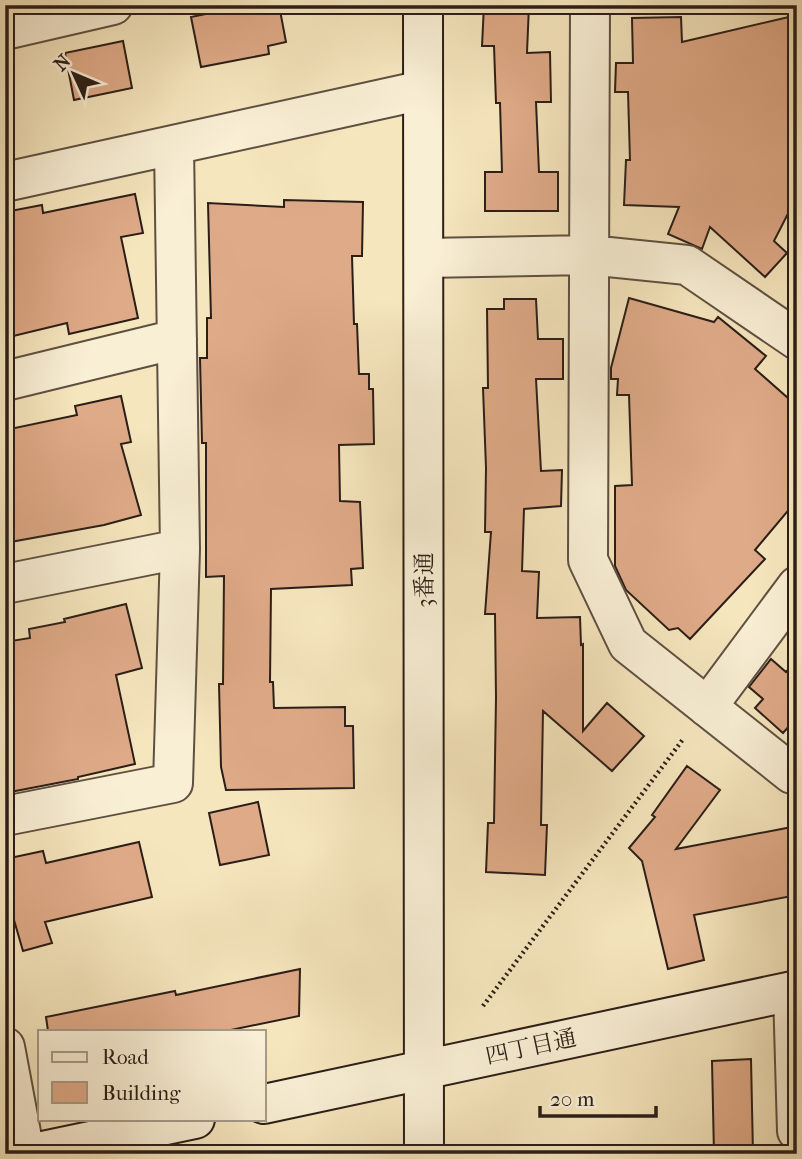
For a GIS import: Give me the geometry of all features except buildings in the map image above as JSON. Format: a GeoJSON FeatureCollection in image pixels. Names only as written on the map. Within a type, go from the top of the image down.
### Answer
{"type":"FeatureCollection","features":[{"type":"Feature","properties":{"kind":"street"},"geometry":{"type":"LineString","coordinates":[[5,30],[113,5]]}},
{"type":"Feature","properties":{"kind":"street","name":"3番通"},"geometry":{"type":"LineString","coordinates":[[423,5],[424,1154]]}},
{"type":"Feature","properties":{"kind":"street"},"geometry":{"type":"LineString","coordinates":[[590,5],[588,560],[628,644],[792,774],[797,775]]}},
{"type":"Feature","properties":{"kind":"street"},"geometry":{"type":"LineString","coordinates":[[5,182],[424,90]]}},
{"type":"Feature","properties":{"kind":"street"},"geometry":{"type":"LineString","coordinates":[[5,816],[173,783],[180,549],[174,146]]}},
{"type":"Feature","properties":{"kind":"street"},"geometry":{"type":"LineString","coordinates":[[424,258],[589,255],[687,265],[797,340]]}},
{"type":"Feature","properties":{"kind":"street"},"geometry":{"type":"LineString","coordinates":[[5,381],[177,339]]}},
{"type":"Feature","properties":{"kind":"street"},"geometry":{"type":"LineString","coordinates":[[5,584],[180,549]]}},
{"type":"Feature","properties":{"kind":"street"},"geometry":{"type":"LineString","coordinates":[[707,707],[797,586]]}},
{"type":"Feature","properties":{"kind":"street"},"geometry":{"type":"LineString","coordinates":[[795,990],[797,1130]]}},
{"type":"Feature","properties":{"kind":"street","name":"四丁目通"},"geometry":{"type":"LineString","coordinates":[[266,1104],[795,990]]}},
{"type":"Feature","properties":{"kind":"street"},"geometry":{"type":"LineString","coordinates":[[5,1047],[27,1154],[190,1120]]}},
{"type":"Feature","properties":{"kind":"path"},"geometry":{"type":"LineString","coordinates":[[483,1006],[707,707]]}}]}
